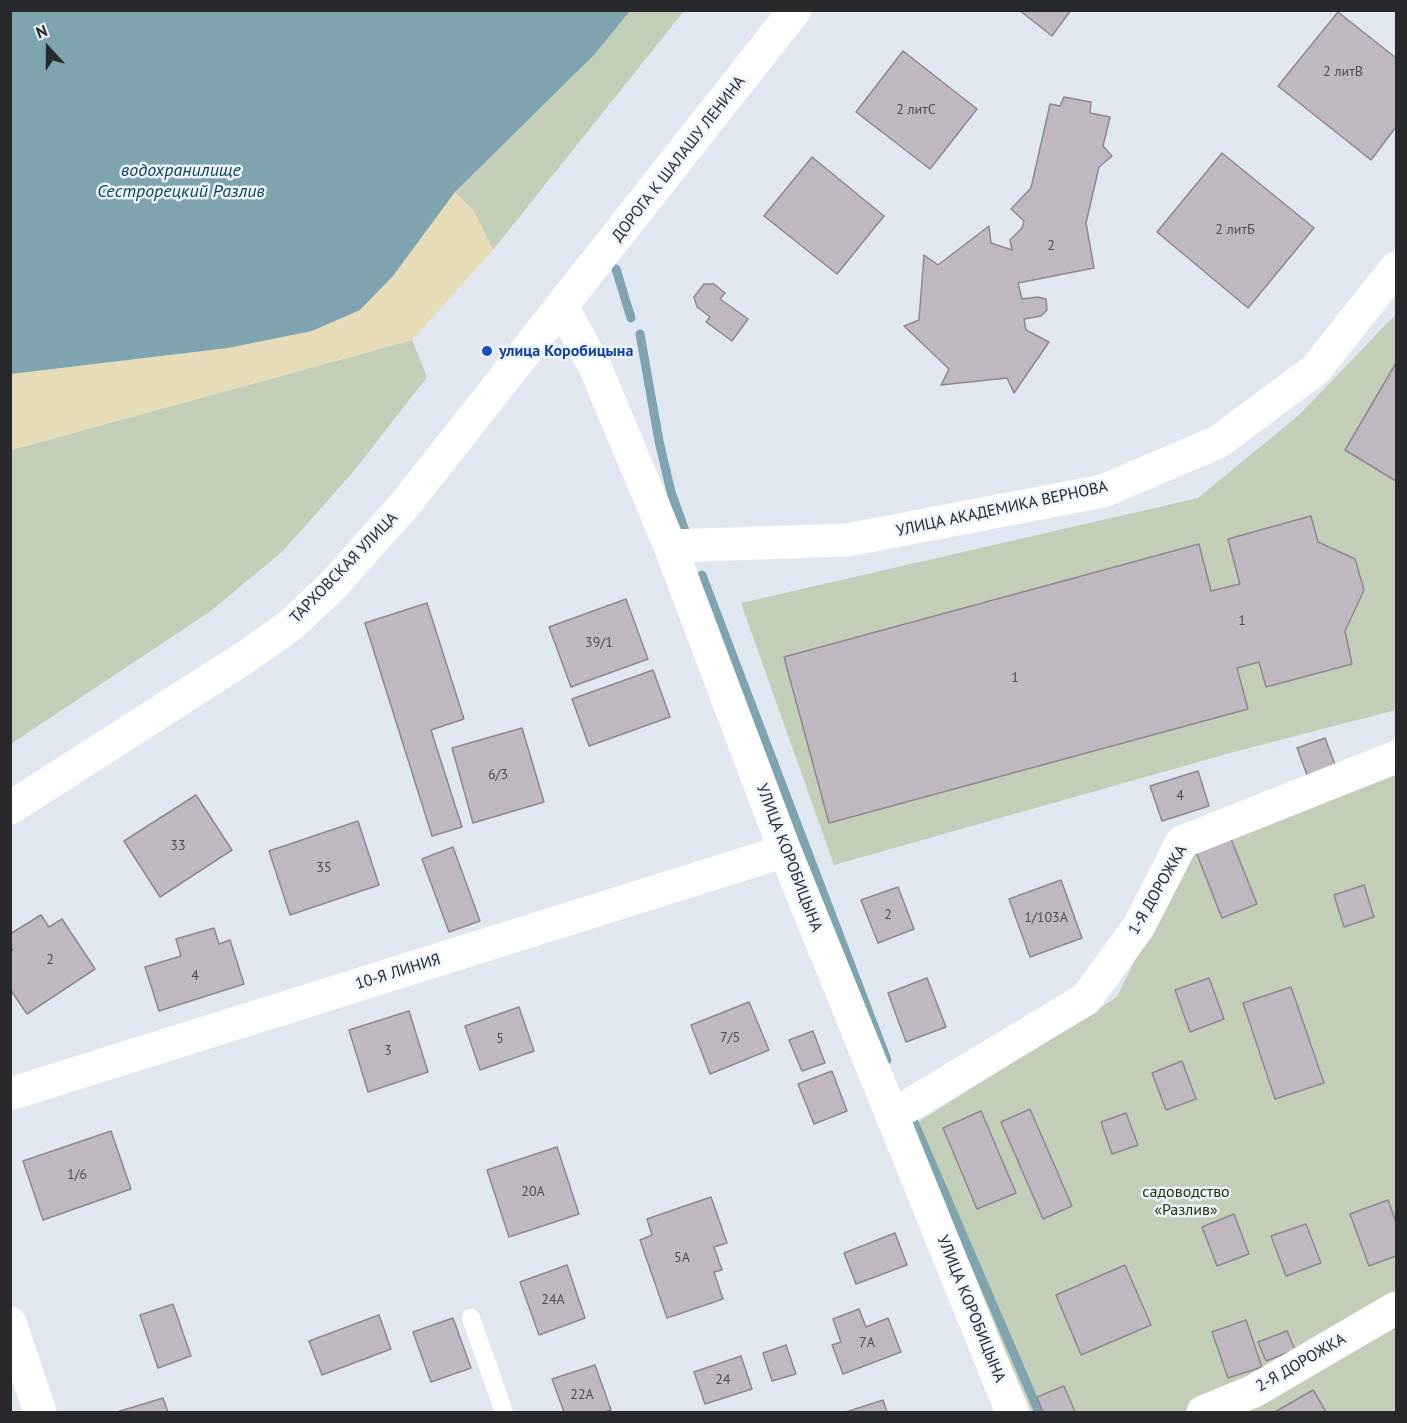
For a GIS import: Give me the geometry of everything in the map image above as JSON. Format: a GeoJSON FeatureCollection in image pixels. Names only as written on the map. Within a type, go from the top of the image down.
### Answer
{"type":"FeatureCollection","features":[{"type":"Feature","properties":{"kind":"street","name":"ДОРОГА К ШАЛАШУ ЛЕНИНА"},"geometry":{"type":"LineString","coordinates":[[562,307],[795,10]]}},
{"type":"Feature","properties":{"kind":"street","name":"УЛИЦА АКАДЕМИКА ВЕРНОВА"},"geometry":{"type":"LineString","coordinates":[[670,546],[847,540],[1103,490],[1218,442],[1316,369],[1396,268]]}},
{"type":"Feature","properties":{"kind":"street","name":"УЛИЦА КОРОБИЦЫНА"},"geometry":{"type":"LineString","coordinates":[[562,307],[595,367],[670,546],[785,850],[1012,1413]]}},
{"type":"Feature","properties":{"kind":"street","name":"ТАРХОВСКАЯ УЛИЦА"},"geometry":{"type":"LineString","coordinates":[[10,808],[244,658],[291,625],[334,584],[406,503],[562,307]]}},
{"type":"Feature","properties":{"kind":"street","name":"1-Я ДОРОЖКА"},"geometry":{"type":"LineString","coordinates":[[893,1115],[1086,999],[1139,926],[1182,842],[1396,757]]}},
{"type":"Feature","properties":{"kind":"street","name":"10-Я ЛИНИЯ"},"geometry":{"type":"LineString","coordinates":[[10,1094],[785,850]]}},
{"type":"Feature","properties":{"kind":"street","name":"2-Я ДОРОЖКА"},"geometry":{"type":"LineString","coordinates":[[1203,1413],[1254,1391],[1396,1308]]}},
{"type":"Feature","properties":{"kind":"street"},"geometry":{"type":"LineString","coordinates":[[10,1323],[40,1413]]}},
{"type":"Feature","properties":{"kind":"lane"},"geometry":{"type":"LineString","coordinates":[[471,1318],[504,1413]]}},
{"type":"Feature","properties":{"kind":"green space"},"geometry":{"type":"Polygon","coordinates":[[[630,11],[684,11],[493,250],[473,210],[455,192],[595,54],[630,11]]]}},
{"type":"Feature","properties":{"kind":"green space"},"geometry":{"type":"Polygon","coordinates":[[[1396,314],[1396,710],[1230,753],[834,865],[741,603],[1198,498],[1299,415],[1396,314]]]}},
{"type":"Feature","properties":{"kind":"green space"},"geometry":{"type":"Polygon","coordinates":[[[412,340],[427,377],[353,472],[282,552],[208,613],[11,744],[11,450],[412,340]]]}},
{"type":"Feature","properties":{"kind":"green space","name":"садоводство «Разлив»"},"geometry":{"type":"Polygon","coordinates":[[[1396,772],[1396,1412],[1032,1412],[907,1129],[1117,997],[1191,844],[1396,772]]]}},
{"type":"Feature","properties":{"kind":"sand"},"geometry":{"type":"Polygon","coordinates":[[[455,192],[473,210],[493,250],[412,340],[11,450],[11,374],[228,348],[312,331],[360,310],[393,276],[455,192]]]}},
{"type":"Feature","properties":{"kind":"water","name":"водохранилище Сестрорецкий Разлив"},"geometry":{"type":"Polygon","coordinates":[[[11,10],[630,11],[595,54],[455,192],[393,276],[360,310],[312,331],[228,348],[11,374],[11,10]]]}},
{"type":"Feature","properties":{"kind":"building"},"geometry":{"type":"Polygon","coordinates":[[[1019,10],[1071,10],[1052,36],[1019,10]]]}},
{"type":"Feature","properties":{"kind":"building"},"geometry":{"type":"Polygon","coordinates":[[[1338,12],[1396,58],[1396,127],[1371,160],[1278,86],[1338,12]]]}},
{"type":"Feature","properties":{"kind":"building"},"geometry":{"type":"Polygon","coordinates":[[[903,51],[977,109],[930,169],[856,112],[903,51]]]}},
{"type":"Feature","properties":{"kind":"building"},"geometry":{"type":"Polygon","coordinates":[[[1064,97],[1091,102],[1090,113],[1110,117],[1103,146],[1112,156],[1099,167],[1086,223],[1094,268],[1018,283],[1022,299],[1038,297],[1046,299],[1047,310],[1041,316],[1024,319],[1026,330],[1049,342],[1014,393],[1007,378],[941,385],[949,369],[904,326],[919,320],[924,255],[938,265],[989,226],[991,243],[1012,250],[1010,240],[1022,228],[1024,221],[1011,209],[1031,188],[1050,104],[1060,106],[1064,97]]]}},
{"type":"Feature","properties":{"kind":"building"},"geometry":{"type":"Polygon","coordinates":[[[1222,153],[1314,228],[1248,308],[1157,232],[1222,153]]]}},
{"type":"Feature","properties":{"kind":"building"},"geometry":{"type":"Polygon","coordinates":[[[812,157],[884,216],[837,274],[764,216],[812,157]]]}},
{"type":"Feature","properties":{"kind":"building"},"geometry":{"type":"Polygon","coordinates":[[[704,284],[714,284],[725,293],[720,299],[748,319],[732,341],[706,322],[710,317],[697,307],[694,297],[704,284]]]}},
{"type":"Feature","properties":{"kind":"building"},"geometry":{"type":"Polygon","coordinates":[[[1396,363],[1396,481],[1345,450],[1396,363]]]}},
{"type":"Feature","properties":{"kind":"building"},"geometry":{"type":"Polygon","coordinates":[[[1311,516],[1318,542],[1355,559],[1364,590],[1345,631],[1352,664],[1266,687],[1259,662],[1237,668],[1248,709],[829,823],[784,657],[1199,544],[1211,591],[1240,584],[1228,539],[1311,516]]]}},
{"type":"Feature","properties":{"kind":"building"},"geometry":{"type":"Polygon","coordinates":[[[626,599],[648,659],[571,687],[549,627],[626,599]]]}},
{"type":"Feature","properties":{"kind":"building"},"geometry":{"type":"Polygon","coordinates":[[[427,603],[464,719],[431,730],[462,827],[432,836],[365,623],[427,603]]]}},
{"type":"Feature","properties":{"kind":"building"},"geometry":{"type":"Polygon","coordinates":[[[653,670],[670,717],[589,746],[572,699],[653,670]]]}},
{"type":"Feature","properties":{"kind":"building"},"geometry":{"type":"Polygon","coordinates":[[[522,728],[544,802],[473,823],[452,748],[522,728]]]}},
{"type":"Feature","properties":{"kind":"building"},"geometry":{"type":"Polygon","coordinates":[[[1325,738],[1337,770],[1309,780],[1297,748],[1325,738]]]}},
{"type":"Feature","properties":{"kind":"building"},"geometry":{"type":"Polygon","coordinates":[[[1198,771],[1209,806],[1162,821],[1150,786],[1198,771]]]}},
{"type":"Feature","properties":{"kind":"building"},"geometry":{"type":"Polygon","coordinates":[[[196,795],[232,850],[160,897],[124,841],[196,795]]]}},
{"type":"Feature","properties":{"kind":"building"},"geometry":{"type":"Polygon","coordinates":[[[358,821],[379,885],[290,915],[269,851],[358,821]]]}},
{"type":"Feature","properties":{"kind":"building"},"geometry":{"type":"Polygon","coordinates":[[[1229,834],[1257,904],[1222,918],[1194,847],[1229,834]]]}},
{"type":"Feature","properties":{"kind":"building"},"geometry":{"type":"Polygon","coordinates":[[[453,847],[480,921],[449,932],[422,859],[453,847]]]}},
{"type":"Feature","properties":{"kind":"building"},"geometry":{"type":"Polygon","coordinates":[[[1061,880],[1082,938],[1030,957],[1009,899],[1061,880]]]}},
{"type":"Feature","properties":{"kind":"building"},"geometry":{"type":"Polygon","coordinates":[[[1364,885],[1374,917],[1344,927],[1334,895],[1364,885]]]}},
{"type":"Feature","properties":{"kind":"building"},"geometry":{"type":"Polygon","coordinates":[[[898,887],[914,929],[878,943],[861,900],[898,887]]]}},
{"type":"Feature","properties":{"kind":"building"},"geometry":{"type":"Polygon","coordinates":[[[41,915],[49,927],[62,919],[95,969],[27,1014],[10,989],[10,952],[13,950],[10,947],[10,934],[41,915]]]}},
{"type":"Feature","properties":{"kind":"building"},"geometry":{"type":"Polygon","coordinates":[[[214,928],[219,944],[230,940],[244,984],[159,1011],[145,967],[181,956],[176,939],[214,928]]]}},
{"type":"Feature","properties":{"kind":"building"},"geometry":{"type":"Polygon","coordinates":[[[927,978],[946,1027],[906,1042],[888,993],[927,978]]]}},
{"type":"Feature","properties":{"kind":"building"},"geometry":{"type":"Polygon","coordinates":[[[1209,978],[1224,1019],[1190,1032],[1175,990],[1209,978]]]}},
{"type":"Feature","properties":{"kind":"building"},"geometry":{"type":"Polygon","coordinates":[[[1291,987],[1324,1083],[1275,1099],[1243,1003],[1291,987]]]}},
{"type":"Feature","properties":{"kind":"building"},"geometry":{"type":"Polygon","coordinates":[[[749,1002],[769,1050],[710,1074],[691,1025],[749,1002]]]}},
{"type":"Feature","properties":{"kind":"building"},"geometry":{"type":"Polygon","coordinates":[[[519,1007],[534,1051],[480,1070],[465,1026],[519,1007]]]}},
{"type":"Feature","properties":{"kind":"building"},"geometry":{"type":"Polygon","coordinates":[[[409,1011],[428,1072],[368,1092],[349,1030],[409,1011]]]}},
{"type":"Feature","properties":{"kind":"building"},"geometry":{"type":"Polygon","coordinates":[[[813,1031],[825,1063],[802,1071],[789,1040],[813,1031]]]}},
{"type":"Feature","properties":{"kind":"building"},"geometry":{"type":"Polygon","coordinates":[[[1182,1061],[1196,1099],[1166,1110],[1152,1073],[1182,1061]]]}},
{"type":"Feature","properties":{"kind":"building"},"geometry":{"type":"Polygon","coordinates":[[[832,1071],[847,1111],[814,1124],[798,1084],[832,1071]]]}},
{"type":"Feature","properties":{"kind":"building"},"geometry":{"type":"Polygon","coordinates":[[[1030,1109],[1072,1206],[1043,1219],[1001,1122],[1030,1109]]]}},
{"type":"Feature","properties":{"kind":"building"},"geometry":{"type":"Polygon","coordinates":[[[981,1111],[1016,1193],[977,1209],[943,1128],[981,1111]]]}},
{"type":"Feature","properties":{"kind":"building"},"geometry":{"type":"Polygon","coordinates":[[[1126,1113],[1138,1145],[1112,1154],[1101,1122],[1126,1113]]]}},
{"type":"Feature","properties":{"kind":"building"},"geometry":{"type":"Polygon","coordinates":[[[111,1131],[131,1189],[43,1220],[23,1161],[111,1131]]]}},
{"type":"Feature","properties":{"kind":"building"},"geometry":{"type":"Polygon","coordinates":[[[557,1147],[579,1214],[509,1237],[487,1170],[557,1147]]]}},
{"type":"Feature","properties":{"kind":"building"},"geometry":{"type":"Polygon","coordinates":[[[711,1197],[727,1243],[714,1247],[722,1270],[714,1272],[723,1299],[667,1318],[640,1240],[652,1235],[647,1219],[711,1197]]]}},
{"type":"Feature","properties":{"kind":"building"},"geometry":{"type":"Polygon","coordinates":[[[1388,1200],[1396,1222],[1396,1256],[1369,1266],[1350,1214],[1388,1200]]]}},
{"type":"Feature","properties":{"kind":"building"},"geometry":{"type":"Polygon","coordinates":[[[1234,1214],[1249,1254],[1217,1266],[1202,1227],[1234,1214]]]}},
{"type":"Feature","properties":{"kind":"building"},"geometry":{"type":"Polygon","coordinates":[[[1306,1224],[1321,1263],[1286,1276],[1271,1236],[1306,1224]]]}},
{"type":"Feature","properties":{"kind":"building"},"geometry":{"type":"Polygon","coordinates":[[[895,1233],[907,1265],[856,1284],[844,1253],[895,1233]]]}},
{"type":"Feature","properties":{"kind":"building"},"geometry":{"type":"Polygon","coordinates":[[[567,1265],[585,1318],[539,1335],[520,1282],[567,1265]]]}},
{"type":"Feature","properties":{"kind":"building"},"geometry":{"type":"Polygon","coordinates":[[[1125,1265],[1151,1325],[1081,1355],[1056,1295],[1125,1265]]]}},
{"type":"Feature","properties":{"kind":"building"},"geometry":{"type":"Polygon","coordinates":[[[173,1304],[191,1356],[158,1368],[140,1315],[173,1304]]]}},
{"type":"Feature","properties":{"kind":"building"},"geometry":{"type":"Polygon","coordinates":[[[859,1309],[866,1327],[888,1318],[901,1352],[843,1374],[832,1345],[841,1342],[833,1319],[859,1309]]]}},
{"type":"Feature","properties":{"kind":"building"},"geometry":{"type":"Polygon","coordinates":[[[379,1315],[391,1349],[322,1375],[309,1341],[379,1315]]]}},
{"type":"Feature","properties":{"kind":"building"},"geometry":{"type":"Polygon","coordinates":[[[453,1318],[471,1368],[431,1382],[413,1332],[453,1318]]]}},
{"type":"Feature","properties":{"kind":"building"},"geometry":{"type":"Polygon","coordinates":[[[1246,1320],[1262,1367],[1228,1378],[1212,1332],[1246,1320]]]}},
{"type":"Feature","properties":{"kind":"building"},"geometry":{"type":"Polygon","coordinates":[[[1287,1331],[1295,1350],[1266,1361],[1258,1342],[1287,1331]]]}},
{"type":"Feature","properties":{"kind":"building"},"geometry":{"type":"Polygon","coordinates":[[[786,1345],[796,1374],[772,1381],[763,1353],[786,1345]]]}},
{"type":"Feature","properties":{"kind":"building"},"geometry":{"type":"Polygon","coordinates":[[[741,1356],[752,1389],[705,1404],[694,1372],[741,1356]]]}},
{"type":"Feature","properties":{"kind":"building"},"geometry":{"type":"Polygon","coordinates":[[[595,1365],[611,1410],[564,1412],[552,1379],[595,1365]]]}},
{"type":"Feature","properties":{"kind":"building"},"geometry":{"type":"Polygon","coordinates":[[[1064,1386],[1075,1412],[1043,1412],[1037,1397],[1064,1386]]]}},
{"type":"Feature","properties":{"kind":"building"},"geometry":{"type":"Polygon","coordinates":[[[1313,1390],[1326,1412],[1275,1412],[1313,1390]]]}},
{"type":"Feature","properties":{"kind":"building"},"geometry":{"type":"Polygon","coordinates":[[[163,1398],[168,1412],[117,1412],[163,1398]]]}},
{"type":"Feature","properties":{"kind":"building"},"geometry":{"type":"Polygon","coordinates":[[[883,1400],[887,1412],[846,1412],[883,1400]]]}},
{"type":"Feature","properties":{"kind":"waterway"},"geometry":{"type":"LineString","coordinates":[[616,269],[631,318]]}},
{"type":"Feature","properties":{"kind":"waterway"},"geometry":{"type":"LineString","coordinates":[[640,334],[659,441],[671,492],[688,539]]}},
{"type":"Feature","properties":{"kind":"waterway"},"geometry":{"type":"LineString","coordinates":[[702,575],[887,1060]]}},
{"type":"Feature","properties":{"kind":"waterway"},"geometry":{"type":"LineString","coordinates":[[914,1122],[1039,1412]]}},
{"type":"Feature","properties":{"kind":"place","name":"улица Коробицына"},"geometry":{"type":"Point","coordinates":[487,351]}}]}
